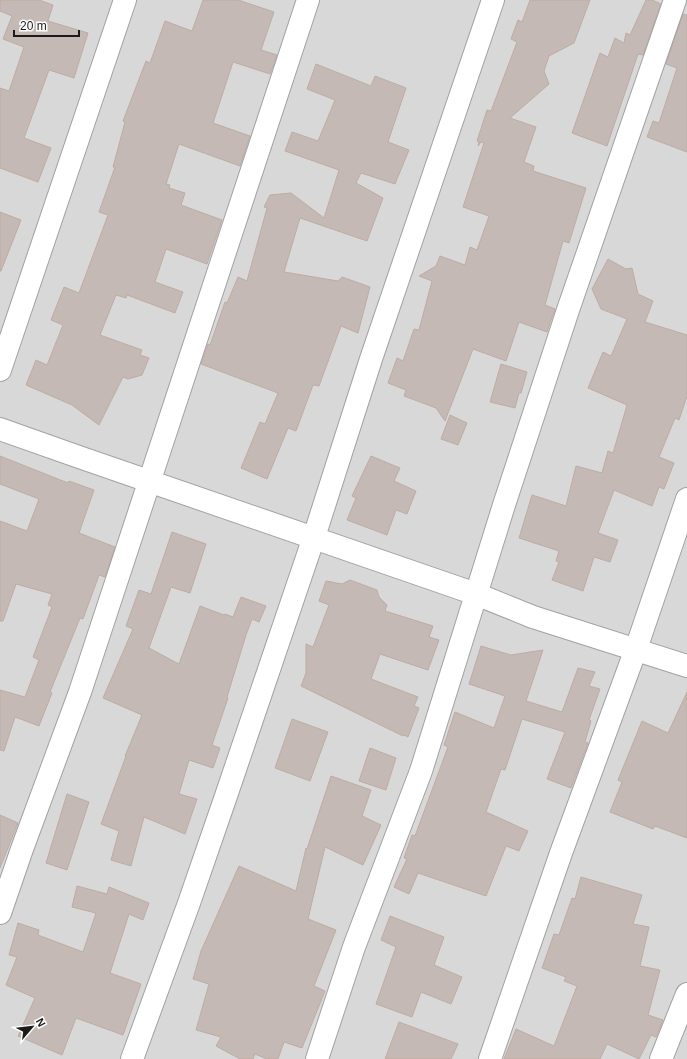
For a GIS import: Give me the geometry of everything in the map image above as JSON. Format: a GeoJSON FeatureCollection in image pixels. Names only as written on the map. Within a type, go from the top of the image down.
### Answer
{"type":"FeatureCollection","features":[{"type":"Feature","properties":{"kind":"street"},"geometry":{"type":"LineString","coordinates":[[0,370],[125,0]]}},
{"type":"Feature","properties":{"kind":"street"},"geometry":{"type":"LineString","coordinates":[[0,913],[80,692],[308,0]]}},
{"type":"Feature","properties":{"kind":"street"},"geometry":{"type":"LineString","coordinates":[[132,1059],[189,903],[314,538],[373,351],[493,0]]}},
{"type":"Feature","properties":{"kind":"street"},"geometry":{"type":"LineString","coordinates":[[317,1059],[354,947],[421,771],[504,505],[568,310],[675,0]]}},
{"type":"Feature","properties":{"kind":"street"},"geometry":{"type":"LineString","coordinates":[[0,429],[476,594],[534,617],[687,666]]}},
{"type":"Feature","properties":{"kind":"street"},"geometry":{"type":"LineString","coordinates":[[490,1059],[561,853],[636,649],[687,499]]}},
{"type":"Feature","properties":{"kind":"street"},"geometry":{"type":"LineString","coordinates":[[661,1059],[687,994]]}},
{"type":"Feature","properties":{"kind":"shaded area"},"geometry":{"type":"Polygon","coordinates":[[[0,0],[687,0],[687,1059],[0,1059],[0,0]]]}},
{"type":"Feature","properties":{"kind":"building"},"geometry":{"type":"Polygon","coordinates":[[[0,0],[39,0],[53,5],[48,21],[88,33],[74,78],[49,70],[24,138],[51,148],[38,182],[0,168],[0,88],[9,91],[24,47],[3,39],[12,16],[0,11],[0,0]]]}},
{"type":"Feature","properties":{"kind":"building"},"geometry":{"type":"Polygon","coordinates":[[[203,0],[238,0],[274,12],[261,50],[277,55],[270,74],[233,62],[213,123],[250,136],[240,166],[179,144],[166,184],[170,185],[169,188],[185,193],[181,205],[222,220],[207,264],[166,249],[155,282],[183,292],[175,313],[127,295],[126,298],[116,295],[100,335],[142,350],[140,355],[149,358],[142,375],[128,379],[123,377],[99,425],[72,405],[26,385],[36,360],[47,365],[63,325],[51,320],[64,287],[79,293],[108,215],[99,212],[115,167],[113,167],[125,122],[123,121],[146,61],[150,63],[165,21],[192,31],[203,0]]]}},
{"type":"Feature","properties":{"kind":"building"},"geometry":{"type":"Polygon","coordinates":[[[530,0],[590,0],[574,43],[549,56],[544,71],[549,84],[510,118],[536,127],[524,162],[534,166],[533,171],[586,188],[569,243],[563,241],[545,305],[555,309],[547,332],[519,322],[506,361],[473,349],[445,421],[436,408],[404,396],[406,390],[388,383],[397,358],[403,361],[414,329],[419,330],[432,281],[419,276],[436,266],[440,256],[465,265],[470,247],[477,250],[489,216],[463,207],[484,143],[481,142],[478,146],[479,142],[477,141],[487,110],[491,111],[517,42],[511,39],[518,20],[522,22],[530,0]]]}},
{"type":"Feature","properties":{"kind":"building"},"geometry":{"type":"Polygon","coordinates":[[[646,0],[652,0],[661,4],[643,55],[638,54],[607,146],[572,133],[600,53],[608,57],[615,38],[624,43],[626,33],[630,35],[646,0]]]}},
{"type":"Feature","properties":{"kind":"building"},"geometry":{"type":"Polygon","coordinates":[[[683,14],[687,15],[687,152],[647,137],[653,121],[659,123],[677,68],[666,64],[683,14]]]}},
{"type":"Feature","properties":{"kind":"building"},"geometry":{"type":"Polygon","coordinates":[[[316,64],[371,86],[375,76],[406,88],[388,142],[409,150],[395,184],[361,173],[356,183],[383,198],[367,241],[300,218],[284,272],[338,281],[342,277],[370,287],[358,333],[341,326],[319,386],[313,385],[296,431],[288,428],[267,479],[241,468],[260,422],[265,424],[278,393],[201,364],[208,344],[210,345],[225,302],[227,303],[238,277],[247,281],[267,208],[264,207],[270,195],[291,193],[324,218],[339,170],[285,151],[292,132],[318,141],[335,100],[307,89],[316,64]]]}},
{"type":"Feature","properties":{"kind":"building"},"geometry":{"type":"Polygon","coordinates":[[[0,212],[21,220],[1,271],[0,271],[0,212]]]}},
{"type":"Feature","properties":{"kind":"building"},"geometry":{"type":"Polygon","coordinates":[[[608,259],[626,269],[632,268],[638,294],[653,301],[645,322],[687,335],[687,396],[679,420],[675,418],[659,457],[674,463],[664,489],[659,487],[652,506],[614,490],[598,533],[618,540],[610,562],[594,557],[583,591],[552,580],[559,562],[556,561],[559,551],[519,538],[532,495],[566,506],[576,466],[602,473],[608,451],[613,453],[627,405],[588,388],[603,352],[611,356],[627,319],[601,309],[592,289],[608,259]]]}},
{"type":"Feature","properties":{"kind":"building"},"geometry":{"type":"Polygon","coordinates":[[[501,364],[527,372],[515,408],[490,402],[501,364]]]}},
{"type":"Feature","properties":{"kind":"building"},"geometry":{"type":"Polygon","coordinates":[[[450,415],[467,423],[458,445],[441,439],[450,415]]]}},
{"type":"Feature","properties":{"kind":"building"},"geometry":{"type":"Polygon","coordinates":[[[0,456],[68,483],[69,481],[94,490],[79,533],[115,547],[105,577],[99,575],[83,619],[80,618],[50,692],[52,693],[39,726],[15,717],[4,751],[0,750],[0,690],[25,697],[39,660],[33,657],[52,607],[48,605],[52,594],[16,584],[3,621],[0,621],[0,521],[27,531],[39,499],[0,484],[0,456]]]}},
{"type":"Feature","properties":{"kind":"building"},"geometry":{"type":"Polygon","coordinates":[[[371,456],[400,468],[394,481],[416,491],[407,514],[396,510],[387,535],[347,520],[356,498],[352,496],[371,456]]]}},
{"type":"Feature","properties":{"kind":"building"},"geometry":{"type":"Polygon","coordinates":[[[172,532],[206,544],[190,593],[171,587],[149,648],[179,664],[200,606],[233,617],[241,597],[266,606],[259,622],[252,619],[246,635],[227,697],[228,698],[212,745],[220,748],[213,768],[189,760],[179,794],[197,799],[185,834],[144,817],[131,866],[111,860],[119,831],[101,824],[125,756],[142,715],[103,698],[133,629],[126,626],[139,590],[151,594],[172,532]]]}},
{"type":"Feature","properties":{"kind":"building"},"geometry":{"type":"Polygon","coordinates":[[[350,580],[377,590],[379,597],[387,605],[385,611],[433,626],[429,637],[439,640],[428,670],[380,654],[371,679],[418,697],[414,706],[419,708],[408,737],[403,736],[301,686],[306,673],[306,644],[313,647],[329,605],[319,601],[326,581],[342,584],[350,580]]]}},
{"type":"Feature","properties":{"kind":"building"},"geometry":{"type":"Polygon","coordinates":[[[481,646],[511,655],[543,650],[526,701],[562,712],[578,668],[595,672],[589,686],[600,689],[589,720],[591,721],[585,742],[588,743],[571,788],[547,779],[565,732],[522,719],[505,770],[501,769],[486,812],[528,831],[519,851],[506,846],[486,896],[418,873],[409,894],[394,887],[407,859],[404,858],[412,835],[415,836],[448,747],[444,745],[455,712],[494,728],[505,696],[469,684],[481,646]]]}},
{"type":"Feature","properties":{"kind":"building"},"geometry":{"type":"Polygon","coordinates":[[[687,692],[687,838],[655,826],[653,829],[610,812],[622,782],[618,780],[642,721],[668,733],[687,692]]]}},
{"type":"Feature","properties":{"kind":"building"},"geometry":{"type":"Polygon","coordinates":[[[292,719],[328,732],[310,781],[275,768],[292,719]]]}},
{"type":"Feature","properties":{"kind":"building"},"geometry":{"type":"Polygon","coordinates":[[[370,748],[396,758],[386,790],[359,781],[370,748]]]}},
{"type":"Feature","properties":{"kind":"building"},"geometry":{"type":"Polygon","coordinates":[[[331,776],[371,790],[362,816],[381,825],[363,865],[325,847],[308,919],[336,930],[314,986],[325,991],[302,1048],[284,1042],[278,1059],[267,1059],[255,1054],[253,1059],[240,1059],[216,1046],[221,1037],[196,1030],[209,984],[193,979],[201,951],[239,866],[296,891],[306,848],[307,849],[331,776]]]}},
{"type":"Feature","properties":{"kind":"building"},"geometry":{"type":"Polygon","coordinates":[[[67,794],[89,802],[67,870],[46,863],[67,794]]]}},
{"type":"Feature","properties":{"kind":"building"},"geometry":{"type":"Polygon","coordinates":[[[0,815],[18,823],[0,868],[0,815]]]}},
{"type":"Feature","properties":{"kind":"building"},"geometry":{"type":"Polygon","coordinates":[[[581,877],[642,895],[633,924],[649,927],[640,966],[660,970],[648,1015],[663,1020],[656,1037],[651,1035],[639,1059],[607,1044],[600,1059],[504,1059],[516,1029],[554,1046],[577,986],[564,981],[566,977],[542,968],[554,934],[559,935],[572,898],[575,899],[581,877]]]}},
{"type":"Feature","properties":{"kind":"building"},"geometry":{"type":"Polygon","coordinates":[[[77,886],[107,894],[109,887],[149,903],[143,920],[129,914],[110,973],[141,984],[123,1035],[76,1018],[62,1055],[18,1036],[35,998],[6,985],[17,957],[9,955],[18,923],[39,930],[38,935],[83,952],[96,913],[72,907],[77,886]]]}},
{"type":"Feature","properties":{"kind":"building"},"geometry":{"type":"Polygon","coordinates":[[[390,916],[444,937],[434,965],[462,977],[451,1004],[421,992],[412,1017],[376,1004],[396,947],[381,940],[390,916]]]}},
{"type":"Feature","properties":{"kind":"building"},"geometry":{"type":"Polygon","coordinates":[[[399,1022],[458,1044],[451,1059],[385,1059],[399,1022]]]}}]}
